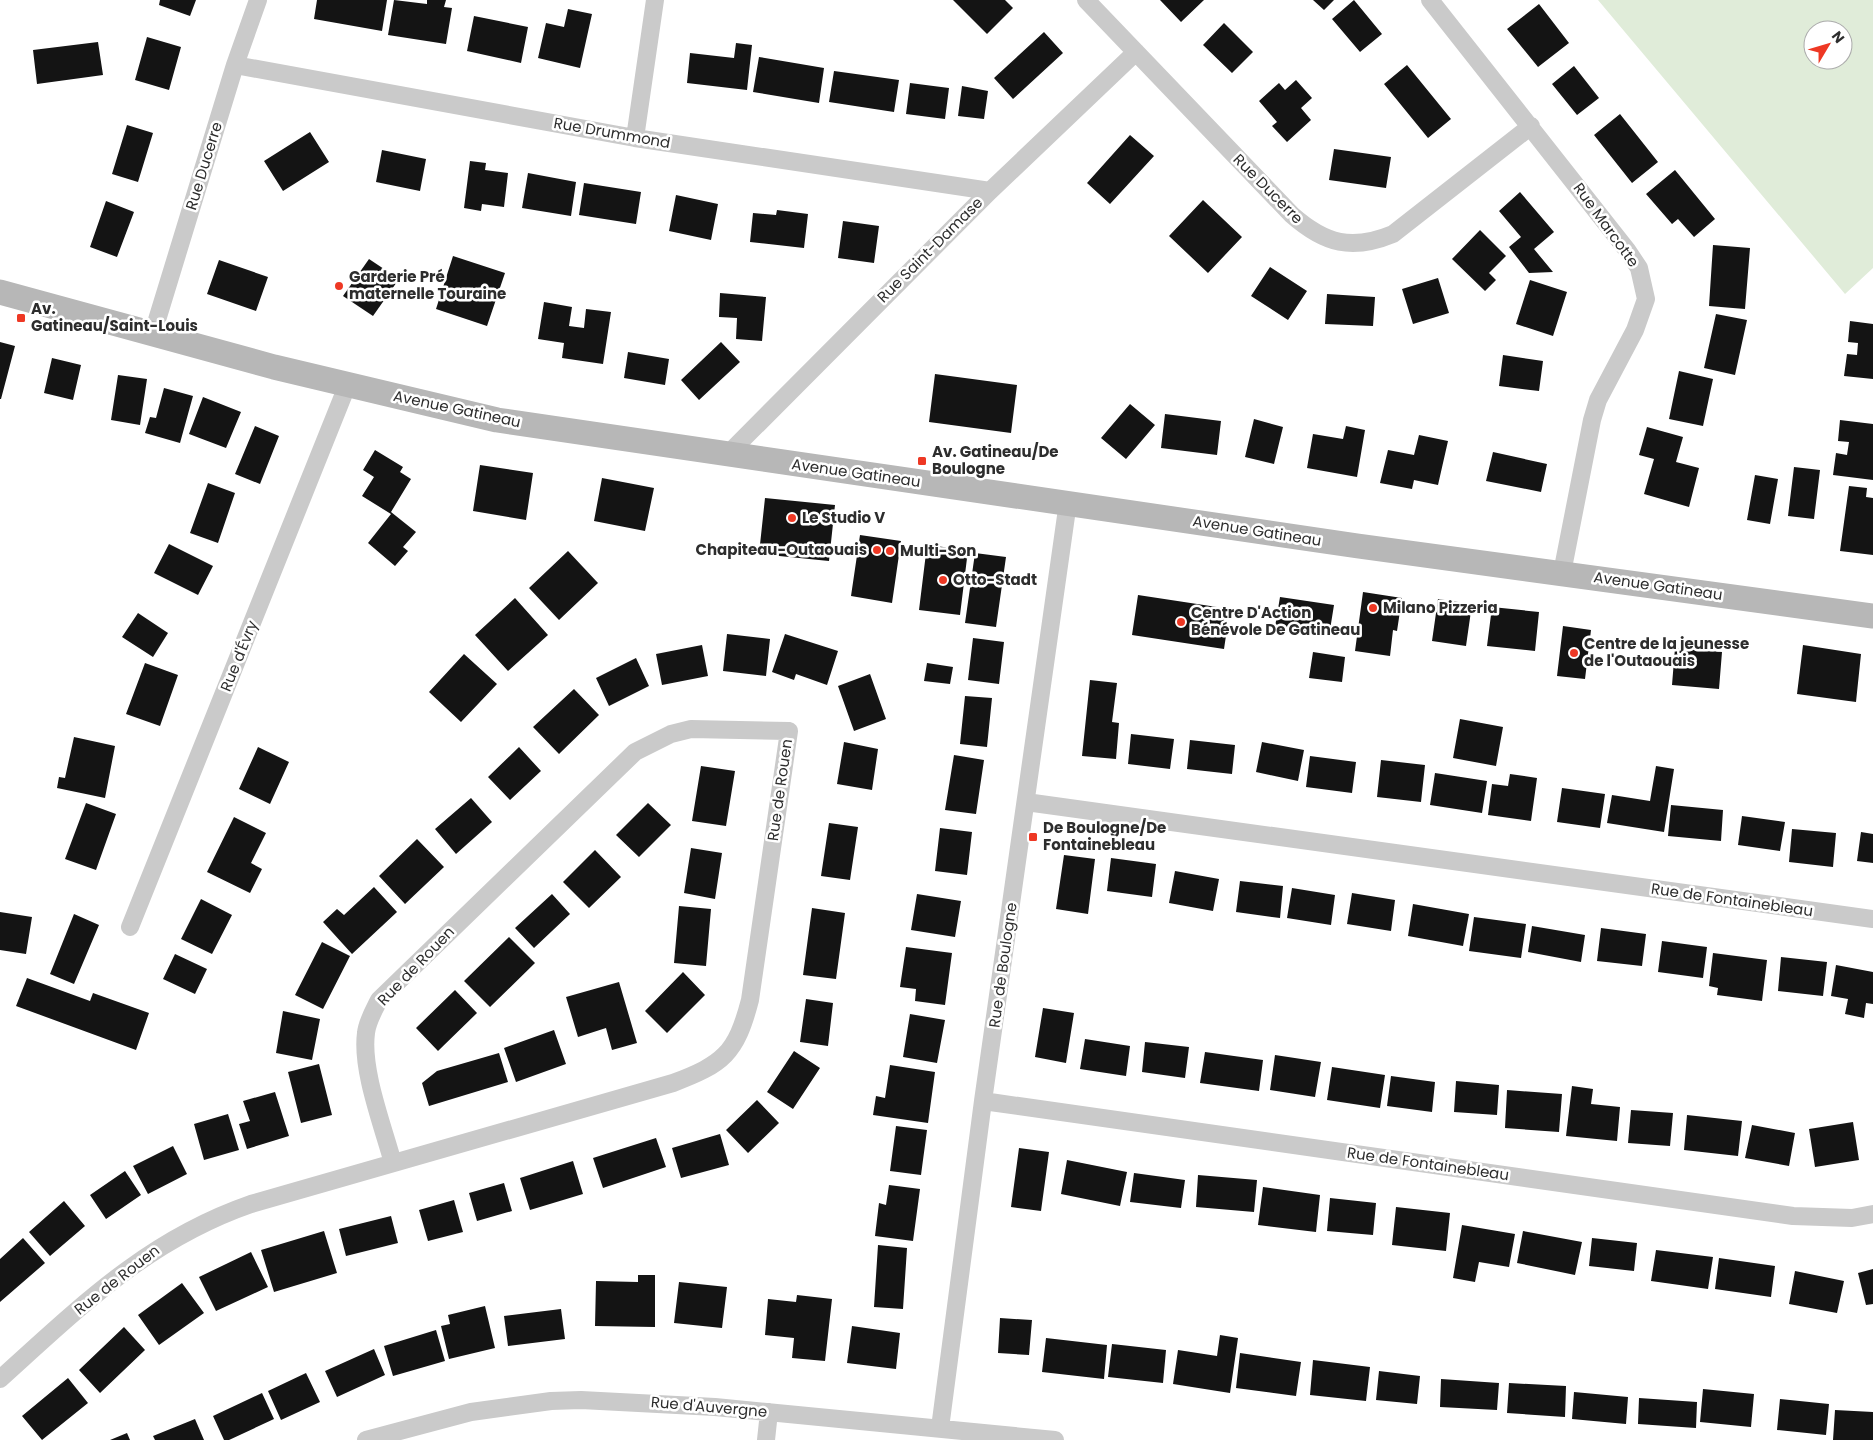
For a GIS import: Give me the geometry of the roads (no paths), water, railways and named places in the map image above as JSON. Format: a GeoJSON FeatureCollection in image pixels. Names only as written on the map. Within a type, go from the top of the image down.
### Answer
{"type":"FeatureCollection","features":[{"type":"Feature","properties":{"kind":"street","name":"Rue Ducerre"},"geometry":{"type":"LineString","coordinates":[[153,333],[258,0]]}},
{"type":"Feature","properties":{"kind":"street"},"geometry":{"type":"LineString","coordinates":[[635,138],[654,0]]}},
{"type":"Feature","properties":{"kind":"street","name":"Rue Ducerre"},"geometry":{"type":"LineString","coordinates":[[1086,0],[1292,215],[1310,230],[1331,240],[1354,245],[1375,242],[1393,234],[1531,126]]}},
{"type":"Feature","properties":{"kind":"street","name":"Rue Marcotte"},"geometry":{"type":"LineString","coordinates":[[1430,0],[1627,250],[1639,268],[1645,286],[1646,299],[1635,330],[1606,381],[1594,413],[1562,572]]}},
{"type":"Feature","properties":{"kind":"street","name":"Rue Saint-Damase"},"geometry":{"type":"LineString","coordinates":[[729,453],[990,190],[1136,52]]}},
{"type":"Feature","properties":{"kind":"street","name":"Rue Drummond"},"geometry":{"type":"LineString","coordinates":[[236,65],[635,138],[990,190]]}},
{"type":"Feature","properties":{"kind":"street","name":"Avenue Gatineau"},"geometry":{"type":"LineString","coordinates":[[0,292],[347,386],[497,420],[1068,502],[1358,546],[1562,572],[1873,616]]}},
{"type":"Feature","properties":{"kind":"street","name":"Rue d'Évry"},"geometry":{"type":"LineString","coordinates":[[130,927],[347,386]]}},
{"type":"Feature","properties":{"kind":"street","name":"Rue de Boulogne"},"geometry":{"type":"LineString","coordinates":[[940,1428],[983,1101],[1068,502]]}},
{"type":"Feature","properties":{"kind":"street","name":"Rue de Rouen"},"geometry":{"type":"LineString","coordinates":[[0,1379],[133,1264],[168,1241],[225,1213],[393,1163],[568,1115],[673,1083],[713,1067],[725,1057],[745,1020],[750,1000],[789,731],[691,729],[671,734],[635,752],[379,1000],[366,1031],[366,1059],[393,1163]]}},
{"type":"Feature","properties":{"kind":"street","name":"Rue de Fontainebleau"},"geometry":{"type":"LineString","coordinates":[[1026,802],[1873,919]]}},
{"type":"Feature","properties":{"kind":"street","name":"Rue de Fontainebleau"},"geometry":{"type":"LineString","coordinates":[[983,1101],[1793,1216],[1852,1218],[1873,1214]]}},
{"type":"Feature","properties":{"kind":"street","name":"Rue d'Auvergne"},"geometry":{"type":"LineString","coordinates":[[366,1440],[471,1412],[551,1401],[613,1400],[769,1412],[1055,1440]]}},
{"type":"Feature","properties":{"kind":"street"},"geometry":{"type":"LineString","coordinates":[[766,1440],[769,1412]]}},
{"type":"Feature","properties":{"kind":"place","name":"Garderie Pré maternelle Touraine"},"geometry":{"type":"Point","coordinates":[339,286]}},
{"type":"Feature","properties":{"kind":"place","name":"Av. Gatineau/Saint-Louis"},"geometry":{"type":"Point","coordinates":[21,318]}},
{"type":"Feature","properties":{"kind":"place","name":"Av. Gatineau/De Boulogne"},"geometry":{"type":"Point","coordinates":[922,461]}},
{"type":"Feature","properties":{"kind":"place","name":"Le Studio V"},"geometry":{"type":"Point","coordinates":[792,518]}},
{"type":"Feature","properties":{"kind":"place","name":"Chapiteau-Outaouais"},"geometry":{"type":"Point","coordinates":[877,550]}},
{"type":"Feature","properties":{"kind":"place","name":"Multi-Son"},"geometry":{"type":"Point","coordinates":[890,551]}},
{"type":"Feature","properties":{"kind":"place","name":"Otto-Stadt"},"geometry":{"type":"Point","coordinates":[943,580]}},
{"type":"Feature","properties":{"kind":"place","name":"Milano Pizzeria"},"geometry":{"type":"Point","coordinates":[1373,608]}},
{"type":"Feature","properties":{"kind":"place","name":"Centre D'Action Bénévole De Gatineau"},"geometry":{"type":"Point","coordinates":[1181,622]}},
{"type":"Feature","properties":{"kind":"place","name":"Centre de la jeunesse de l'Outaouais"},"geometry":{"type":"Point","coordinates":[1574,653]}},
{"type":"Feature","properties":{"kind":"place","name":"De Boulogne/De Fontainebleau"},"geometry":{"type":"Point","coordinates":[1033,837]}}]}
